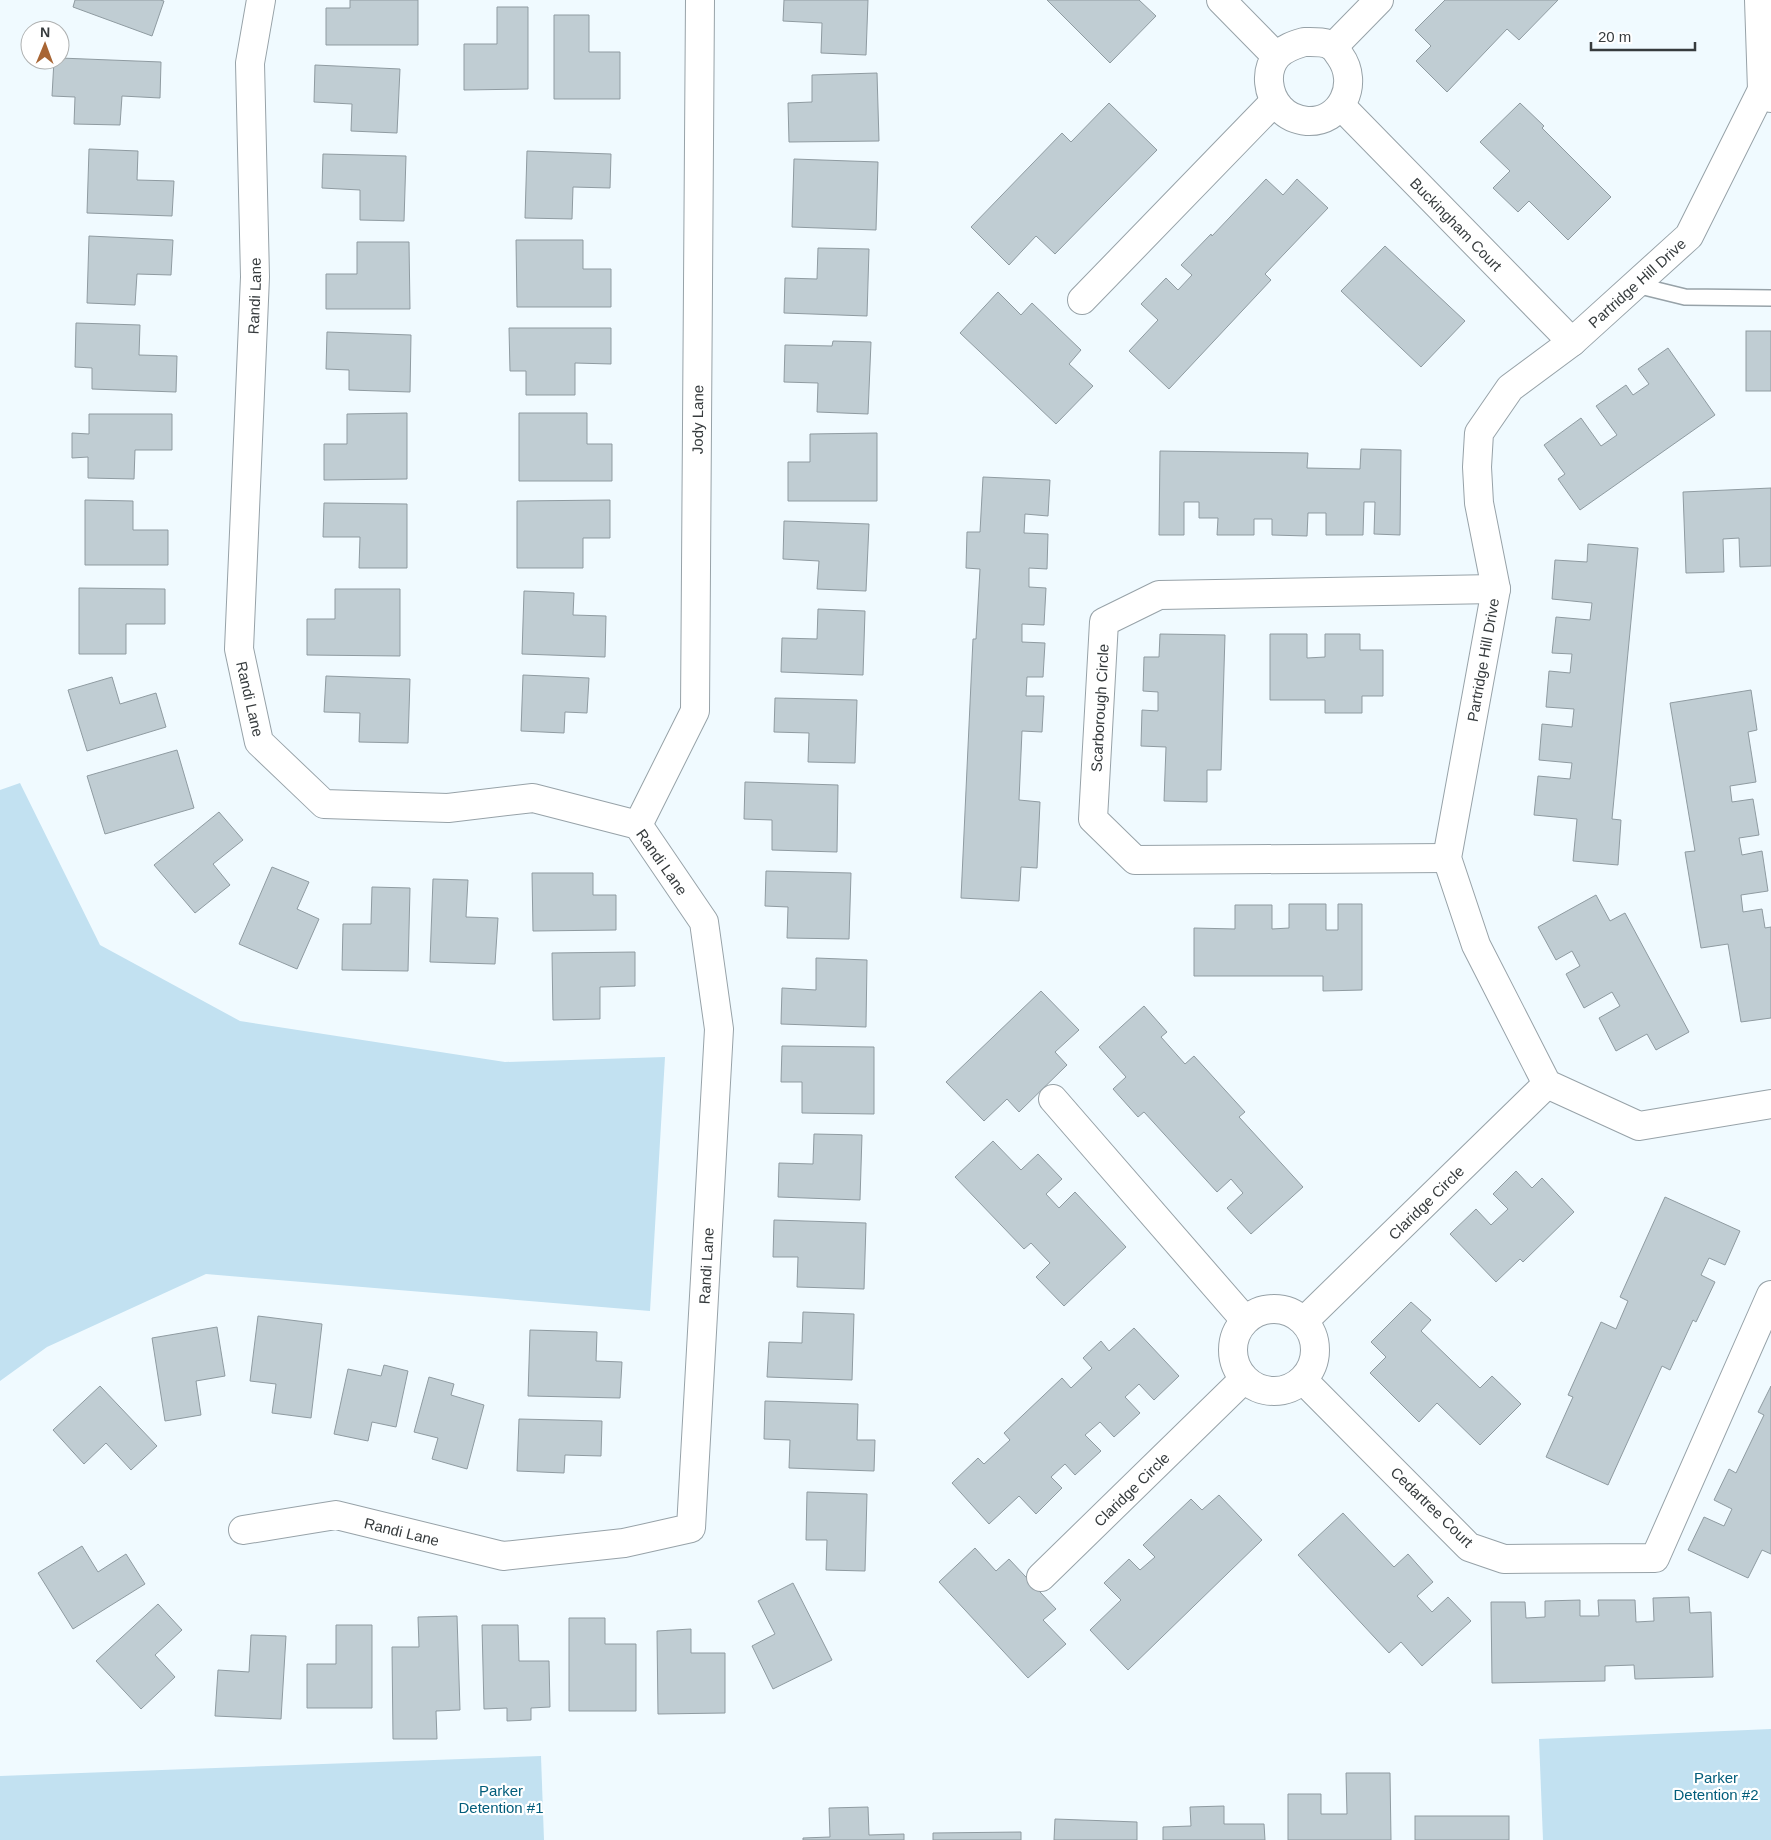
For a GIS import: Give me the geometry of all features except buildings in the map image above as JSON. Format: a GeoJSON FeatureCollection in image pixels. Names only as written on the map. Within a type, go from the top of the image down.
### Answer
{"type":"FeatureCollection","features":[{"type":"Feature","properties":{"kind":"street","name":"Randi Lane"},"geometry":{"type":"LineString","coordinates":[[243,1530],[336,1515],[503,1556],[624,1543],[691,1528],[719,1029],[704,922],[638,825],[533,798],[448,808],[324,804],[259,742],[239,650],[255,277],[250,63],[261,0]]}},
{"type":"Feature","properties":{"kind":"street","name":"Jody Lane"},"geometry":{"type":"LineString","coordinates":[[638,825],[695,711],[700,0]]}},
{"type":"Feature","properties":{"kind":"street"},"geometry":{"type":"LineString","coordinates":[[1221,0],[1276,56]]}},
{"type":"Feature","properties":{"kind":"street"},"geometry":{"type":"LineString","coordinates":[[1333,47],[1379,0]]}},
{"type":"Feature","properties":{"kind":"street","name":"Partridge Hill Drive"},"geometry":{"type":"LineString","coordinates":[[1547,1084],[1476,945],[1447,858],[1496,589],[1478,503],[1476,467],[1479,433],[1510,388],[1572,342],[1689,236],[1766,94],[1759,0]]}},
{"type":"Feature","properties":{"kind":"street"},"geometry":{"type":"LineString","coordinates":[[1304,42],[1319,42],[1333,47],[1344,61],[1349,76],[1348,92],[1341,106],[1329,116],[1314,121],[1299,120],[1284,114],[1274,102],[1269,87],[1270,71],[1276,56],[1289,46],[1304,42]]}},
{"type":"Feature","properties":{"kind":"street"},"geometry":{"type":"LineString","coordinates":[[1082,300],[1274,102]]}},
{"type":"Feature","properties":{"kind":"street","name":"Buckingham Court"},"geometry":{"type":"LineString","coordinates":[[1341,106],[1572,342]]}},
{"type":"Feature","properties":{"kind":"street","name":"Scarborough Circle"},"geometry":{"type":"LineString","coordinates":[[1447,858],[1135,860],[1093,819],[1104,622],[1159,596],[1496,589]]}},
{"type":"Feature","properties":{"kind":"street"},"geometry":{"type":"LineString","coordinates":[[1547,1084],[1639,1126],[1771,1104]]}},
{"type":"Feature","properties":{"kind":"street","name":"Claridge Circle"},"geometry":{"type":"LineString","coordinates":[[1304,1321],[1547,1084]]}},
{"type":"Feature","properties":{"kind":"street"},"geometry":{"type":"LineString","coordinates":[[1053,1099],[1245,1320]]}},
{"type":"Feature","properties":{"kind":"street","name":"Cedartree Court"},"geometry":{"type":"LineString","coordinates":[[1303,1380],[1469,1547],[1504,1559],[1655,1558],[1771,1295]]}},
{"type":"Feature","properties":{"kind":"street"},"geometry":{"type":"LineString","coordinates":[[1274,1308],[1290,1312],[1304,1321],[1312,1335],[1316,1350],[1312,1366],[1303,1380],[1290,1389],[1274,1392],[1258,1388],[1244,1379],[1235,1366],[1232,1349],[1236,1334],[1245,1320],[1258,1312],[1274,1308]]}},
{"type":"Feature","properties":{"kind":"street","name":"Claridge Circle"},"geometry":{"type":"LineString","coordinates":[[1041,1577],[1244,1379]]}},
{"type":"Feature","properties":{"kind":"lane"},"geometry":{"type":"LineString","coordinates":[[1636,285],[1685,297],[1771,298]]}},
{"type":"Feature","properties":{"kind":"green space"},"geometry":{"type":"Polygon","coordinates":[[[20,783],[100,945],[240,1021],[505,1062],[665,1057],[650,1311],[206,1274],[47,1347],[0,1381],[0,790],[20,783]]]}},
{"type":"Feature","properties":{"kind":"green space","name":"Parker Detention #2"},"geometry":{"type":"Polygon","coordinates":[[[1771,1729],[1771,1840],[1543,1840],[1539,1739],[1771,1729]]]}},
{"type":"Feature","properties":{"kind":"green space","name":"Parker Detention #1"},"geometry":{"type":"Polygon","coordinates":[[[541,1756],[544,1840],[0,1840],[0,1776],[541,1756]]]}}]}
